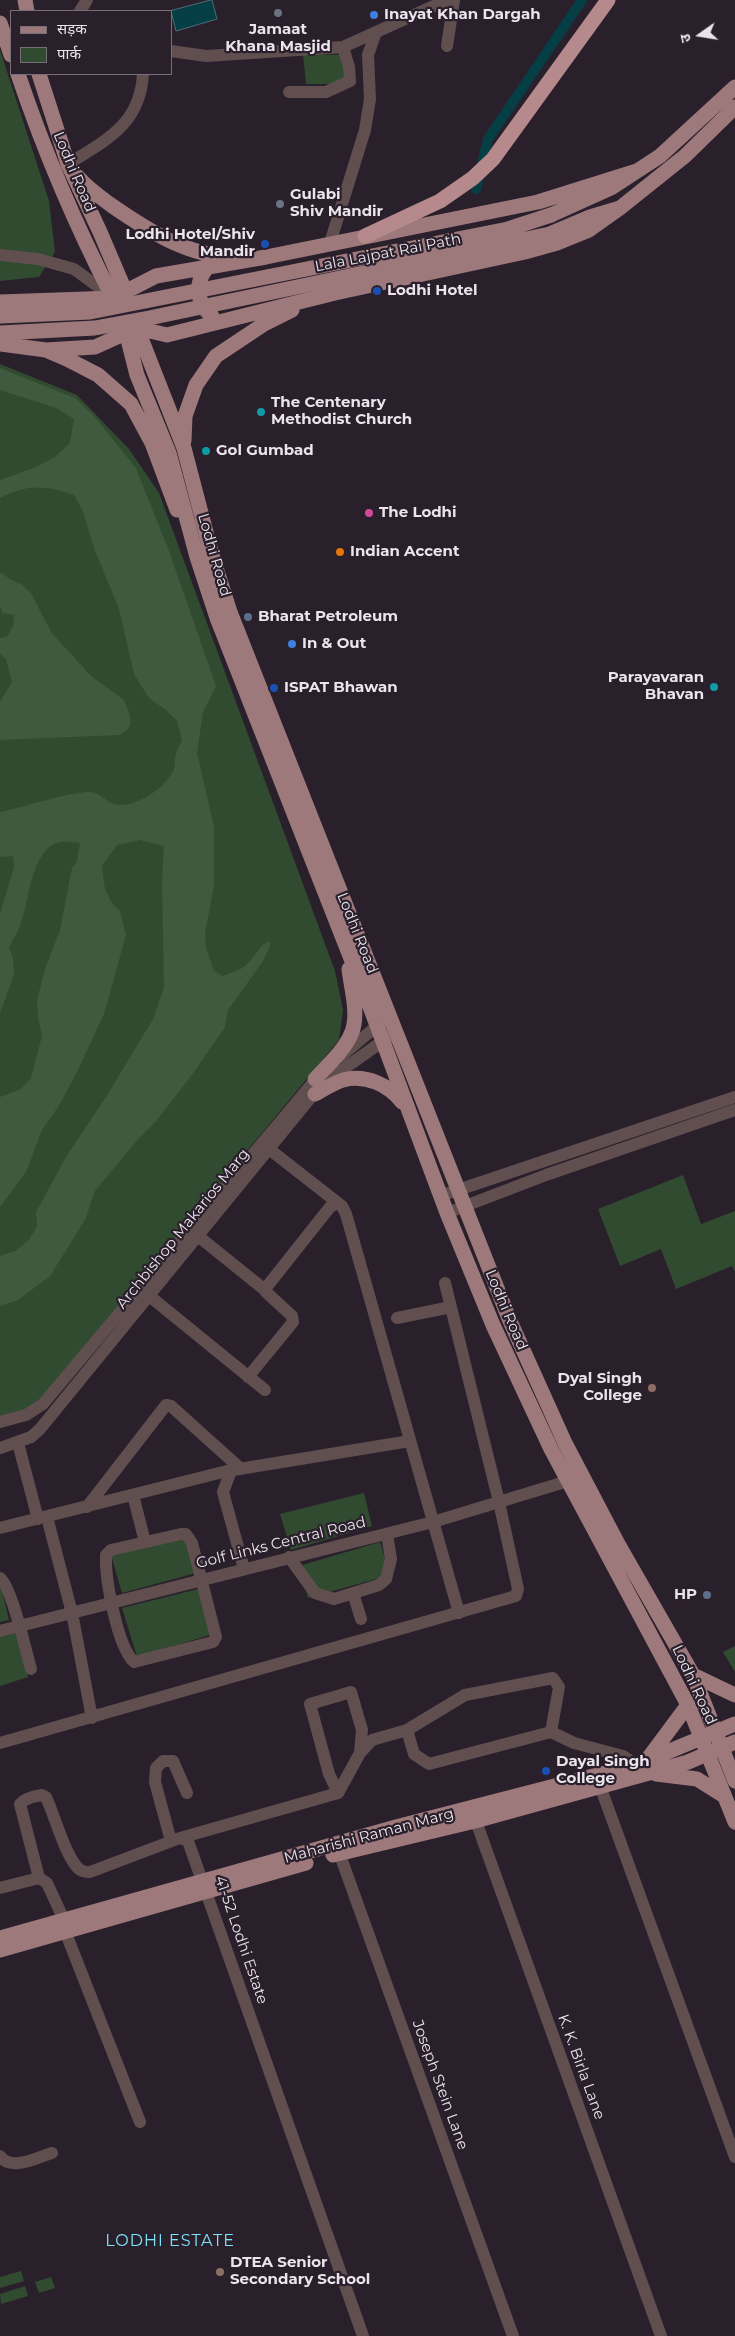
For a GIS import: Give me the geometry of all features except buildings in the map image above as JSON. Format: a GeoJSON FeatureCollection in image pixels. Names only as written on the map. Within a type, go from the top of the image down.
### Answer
{"type":"FeatureCollection","features":[{"type":"Feature","properties":{"kind":"highway"},"geometry":{"type":"LineString","coordinates":[[365,236],[440,202],[493,159],[608,0]]}},
{"type":"Feature","properties":{"kind":"main road"},"geometry":{"type":"LineString","coordinates":[[0,23],[10,52]]}},
{"type":"Feature","properties":{"kind":"main road","name":"Lodhi Road"},"geometry":{"type":"LineString","coordinates":[[18,75],[33,119],[81,233],[119,296]]}},
{"type":"Feature","properties":{"kind":"main road","name":"Lodhi Road"},"geometry":{"type":"LineString","coordinates":[[39,75],[68,164],[100,232],[119,296]]}},
{"type":"Feature","properties":{"kind":"main road","name":"Lala Lajpat Rai Path"},"geometry":{"type":"LineString","coordinates":[[0,316],[90,312],[508,229],[551,215],[611,188],[660,156],[735,87]]}},
{"type":"Feature","properties":{"kind":"main road","name":"Lala Lajpat Rai Path"},"geometry":{"type":"LineString","coordinates":[[0,333],[61,331],[104,326],[550,234],[620,208],[685,156],[735,107]]}},
{"type":"Feature","properties":{"kind":"main road"},"geometry":{"type":"LineString","coordinates":[[68,164],[83,183],[136,223],[190,250],[225,257],[266,257]]}},
{"type":"Feature","properties":{"kind":"main road"},"geometry":{"type":"LineString","coordinates":[[620,208],[590,230],[557,243],[525,252],[335,293],[168,335],[113,327],[108,320],[107,310],[119,296],[156,276],[266,257],[538,202],[637,171]]}},
{"type":"Feature","properties":{"kind":"main road"},"geometry":{"type":"LineString","coordinates":[[208,267],[199,282],[198,295],[207,311],[223,320]]}},
{"type":"Feature","properties":{"kind":"main road"},"geometry":{"type":"LineString","coordinates":[[184,448],[185,416],[196,385],[216,356],[239,339],[270,321],[335,293]]}},
{"type":"Feature","properties":{"kind":"main road"},"geometry":{"type":"LineString","coordinates":[[0,302],[119,296]]}},
{"type":"Feature","properties":{"kind":"main road","name":"Lodhi Road"},"geometry":{"type":"LineString","coordinates":[[119,296],[137,297],[144,307],[144,319],[132,330]]}},
{"type":"Feature","properties":{"kind":"main road"},"geometry":{"type":"LineString","coordinates":[[0,344],[46,350],[95,347],[132,330]]}},
{"type":"Feature","properties":{"kind":"main road","name":"Lodhi Road"},"geometry":{"type":"LineString","coordinates":[[132,330],[184,448],[212,555],[230,612],[510,1321],[565,1443],[618,1544],[693,1675],[735,1781]]}},
{"type":"Feature","properties":{"kind":"main road","name":"Lodhi Road"},"geometry":{"type":"LineString","coordinates":[[132,330],[137,375],[169,453],[217,618],[347,948],[440,1196],[493,1325],[568,1481],[688,1705],[701,1738],[721,1748]]}},
{"type":"Feature","properties":{"kind":"main road"},"geometry":{"type":"LineString","coordinates":[[46,350],[98,376],[131,404],[152,443],[169,492],[198,557]]}},
{"type":"Feature","properties":{"kind":"main road"},"geometry":{"type":"LineString","coordinates":[[315,1086],[352,1032],[354,1013],[347,948]]}},
{"type":"Feature","properties":{"kind":"main road"},"geometry":{"type":"LineString","coordinates":[[315,1086],[344,1080],[361,1079],[379,1082],[394,1091],[408,1109]]}},
{"type":"Feature","properties":{"kind":"main road"},"geometry":{"type":"LineString","coordinates":[[693,1675],[735,1695]]}},
{"type":"Feature","properties":{"kind":"main road"},"geometry":{"type":"LineString","coordinates":[[688,1705],[644,1766],[697,1779],[724,1796]]}},
{"type":"Feature","properties":{"kind":"main road","name":"Maharishi Raman Marg"},"geometry":{"type":"LineString","coordinates":[[0,1950],[64,1926],[338,1849],[600,1786],[735,1724]]}},
{"type":"Feature","properties":{"kind":"main road"},"geometry":{"type":"LineString","coordinates":[[721,1748],[724,1796],[735,1822]]}},
{"type":"Feature","properties":{"kind":"main road","name":"Maharishi Raman Marg"},"geometry":{"type":"LineString","coordinates":[[473,1815],[644,1766],[721,1748]]}},
{"type":"Feature","properties":{"kind":"main road","name":"Maharishi Raman Marg"},"geometry":{"type":"LineString","coordinates":[[0,1938],[64,1926]]}},
{"type":"Feature","properties":{"kind":"street"},"geometry":{"type":"LineString","coordinates":[[172,51],[206,56],[342,47],[447,0]]}},
{"type":"Feature","properties":{"kind":"street"},"geometry":{"type":"LineString","coordinates":[[447,46],[454,0]]}},
{"type":"Feature","properties":{"kind":"street"},"geometry":{"type":"LineString","coordinates":[[330,243],[365,130],[370,99],[368,55],[376,32]]}},
{"type":"Feature","properties":{"kind":"street"},"geometry":{"type":"LineString","coordinates":[[289,92],[326,92],[350,81],[349,67],[342,47]]}},
{"type":"Feature","properties":{"kind":"street"},"geometry":{"type":"LineString","coordinates":[[68,164],[113,136],[123,127],[142,90],[143,75]]}},
{"type":"Feature","properties":{"kind":"street"},"geometry":{"type":"LineString","coordinates":[[0,256],[38,259],[74,269],[119,296]]}},
{"type":"Feature","properties":{"kind":"street","name":"Archbishop Makarios Marg"},"geometry":{"type":"LineString","coordinates":[[0,1422],[26,1415],[44,1404],[144,1292],[315,1086],[390,1015]]}},
{"type":"Feature","properties":{"kind":"street","name":"Archbishop Makarios Marg"},"geometry":{"type":"LineString","coordinates":[[315,1086],[321,1086],[396,1032]]}},
{"type":"Feature","properties":{"kind":"street","name":"Archbishop Makarios Marg"},"geometry":{"type":"LineString","coordinates":[[0,1448],[31,1438],[40,1429],[144,1292],[198,1236],[269,1149],[315,1086]]}},
{"type":"Feature","properties":{"kind":"street"},"geometry":{"type":"LineString","coordinates":[[440,1196],[735,1096]]}},
{"type":"Feature","properties":{"kind":"street"},"geometry":{"type":"LineString","coordinates":[[447,1213],[593,1158],[735,1110]]}},
{"type":"Feature","properties":{"kind":"street"},"geometry":{"type":"LineString","coordinates":[[269,1149],[338,1203],[346,1214],[459,1614]]}},
{"type":"Feature","properties":{"kind":"street"},"geometry":{"type":"LineString","coordinates":[[265,1290],[330,1207],[338,1203]]}},
{"type":"Feature","properties":{"kind":"street"},"geometry":{"type":"LineString","coordinates":[[198,1236],[265,1290],[292,1316],[293,1322],[248,1377]]}},
{"type":"Feature","properties":{"kind":"street"},"geometry":{"type":"LineString","coordinates":[[0,1743],[513,1598],[517,1592],[499,1502],[446,1283]]}},
{"type":"Feature","properties":{"kind":"street"},"geometry":{"type":"LineString","coordinates":[[144,1292],[265,1390]]}},
{"type":"Feature","properties":{"kind":"street"},"geometry":{"type":"LineString","coordinates":[[397,1318],[451,1307]]}},
{"type":"Feature","properties":{"kind":"street"},"geometry":{"type":"LineString","coordinates":[[87,1507],[166,1405],[171,1406],[236,1470]]}},
{"type":"Feature","properties":{"kind":"street"},"geometry":{"type":"LineString","coordinates":[[0,1528],[236,1470],[410,1441]]}},
{"type":"Feature","properties":{"kind":"street"},"geometry":{"type":"LineString","coordinates":[[18,1443],[72,1613],[92,1718]]}},
{"type":"Feature","properties":{"kind":"street"},"geometry":{"type":"LineString","coordinates":[[236,1470],[223,1492],[244,1569]]}},
{"type":"Feature","properties":{"kind":"street","name":"Golf Links Central Road"},"geometry":{"type":"LineString","coordinates":[[0,1631],[434,1522],[568,1481]]}},
{"type":"Feature","properties":{"kind":"street"},"geometry":{"type":"LineString","coordinates":[[133,1495],[145,1542]]}},
{"type":"Feature","properties":{"kind":"street"},"geometry":{"type":"LineString","coordinates":[[186,1534],[192,1543],[216,1637],[213,1642],[149,1660],[134,1662],[130,1658],[111,1603],[106,1560],[107,1552],[145,1542],[186,1534]]}},
{"type":"Feature","properties":{"kind":"street"},"geometry":{"type":"LineString","coordinates":[[289,1557],[315,1593],[334,1598],[379,1584],[386,1579],[391,1559],[387,1534]]}},
{"type":"Feature","properties":{"kind":"street"},"geometry":{"type":"LineString","coordinates":[[0,1578],[6,1586],[31,1669]]}},
{"type":"Feature","properties":{"kind":"street"},"geometry":{"type":"LineString","coordinates":[[353,1593],[361,1619]]}},
{"type":"Feature","properties":{"kind":"street"},"geometry":{"type":"LineString","coordinates":[[140,2122],[47,1883],[40,1878],[20,1804],[25,1800],[38,1796],[46,1797],[72,1858],[80,1870],[90,1872],[176,1840],[338,1793],[360,1752],[372,1740],[407,1730],[465,1695],[553,1678],[559,1687],[551,1732]]}},
{"type":"Feature","properties":{"kind":"street"},"geometry":{"type":"LineString","coordinates":[[338,1793],[329,1774],[310,1704],[351,1692],[362,1730],[360,1752]]}},
{"type":"Feature","properties":{"kind":"street"},"geometry":{"type":"LineString","coordinates":[[407,1730],[414,1754],[429,1764],[551,1732],[574,1743],[624,1756],[644,1766]]}},
{"type":"Feature","properties":{"kind":"street"},"geometry":{"type":"LineString","coordinates":[[176,1840],[155,1782],[156,1768],[163,1762],[173,1761],[186,1793]]}},
{"type":"Feature","properties":{"kind":"street"},"geometry":{"type":"LineString","coordinates":[[600,1786],[735,2157]]}},
{"type":"Feature","properties":{"kind":"street","name":"K. K. Birla Lane"},"geometry":{"type":"LineString","coordinates":[[473,1815],[660,2336]]}},
{"type":"Feature","properties":{"kind":"street","name":"41-52 Lodhi Estate"},"geometry":{"type":"LineString","coordinates":[[176,1840],[185,1838],[191,1845],[363,2336]]}},
{"type":"Feature","properties":{"kind":"street","name":"Joseph Stein Lane"},"geometry":{"type":"LineString","coordinates":[[338,1849],[513,2336]]}},
{"type":"Feature","properties":{"kind":"street"},"geometry":{"type":"LineString","coordinates":[[0,1888],[40,1878]]}},
{"type":"Feature","properties":{"kind":"street"},"geometry":{"type":"LineString","coordinates":[[0,2156],[2,2160],[14,2164],[52,2153]]}},
{"type":"Feature","properties":{"kind":"green space"},"geometry":{"type":"Polygon","coordinates":[[[0,50],[49,201],[55,252],[39,277],[0,281],[0,50]]]}},
{"type":"Feature","properties":{"kind":"green space"},"geometry":{"type":"Polygon","coordinates":[[[303,54],[346,55],[347,84],[306,84],[303,54]]]}},
{"type":"Feature","properties":{"kind":"green space"},"geometry":{"type":"Polygon","coordinates":[[[0,364],[77,395],[129,449],[159,493],[335,971],[343,1010],[339,1040],[43,1397],[17,1414],[0,1419],[0,364]]]}},
{"type":"Feature","properties":{"kind":"green space"},"geometry":{"type":"Polygon","coordinates":[[[0,368],[75,398],[94,416],[136,468],[169,551],[216,686],[203,712],[197,753],[214,827],[214,886],[205,933],[206,948],[214,971],[223,976],[245,966],[262,946],[269,941],[270,946],[263,961],[228,1010],[225,1027],[194,1072],[157,1120],[139,1138],[95,1191],[85,1220],[50,1276],[18,1300],[0,1306],[0,1256],[15,1251],[29,1240],[37,1226],[36,1212],[66,1157],[106,1097],[153,1019],[164,988],[162,883],[164,846],[140,840],[117,845],[102,866],[105,889],[112,903],[120,911],[126,935],[104,1014],[60,1104],[42,1130],[26,1172],[0,1207],[0,1097],[21,1089],[31,1078],[42,1036],[37,1000],[45,969],[60,930],[72,868],[77,861],[80,843],[67,842],[50,846],[36,866],[20,926],[9,947],[13,958],[14,975],[0,1013],[0,914],[14,867],[13,856],[0,857],[0,812],[87,792],[96,793],[114,804],[131,804],[149,796],[170,776],[175,767],[176,752],[182,740],[177,721],[166,710],[149,698],[134,674],[119,609],[94,548],[83,511],[74,495],[54,489],[28,488],[0,498],[0,480],[34,468],[55,457],[70,443],[74,419],[56,408],[0,390],[0,368]]]}},
{"type":"Feature","properties":{"kind":"green space"},"geometry":{"type":"Polygon","coordinates":[[[0,572],[21,584],[31,593],[51,632],[91,676],[124,700],[131,723],[127,730],[119,735],[0,740],[0,702],[12,682],[6,659],[0,653],[0,638],[7,637],[13,626],[14,615],[3,613],[0,607],[0,572]]]}},
{"type":"Feature","properties":{"kind":"green space"},"geometry":{"type":"Polygon","coordinates":[[[683,1175],[701,1224],[735,1211],[735,1272],[732,1266],[676,1289],[661,1249],[620,1266],[598,1209],[683,1175]]]}},
{"type":"Feature","properties":{"kind":"green space"},"geometry":{"type":"Polygon","coordinates":[[[364,1493],[372,1526],[291,1550],[280,1514],[364,1493]]]}},
{"type":"Feature","properties":{"kind":"green space"},"geometry":{"type":"Polygon","coordinates":[[[184,1536],[196,1573],[122,1593],[111,1555],[184,1536]]]}},
{"type":"Feature","properties":{"kind":"green space"},"geometry":{"type":"Polygon","coordinates":[[[380,1542],[390,1575],[308,1598],[299,1566],[380,1542]]]}},
{"type":"Feature","properties":{"kind":"green space"},"geometry":{"type":"Polygon","coordinates":[[[0,1582],[9,1620],[0,1622],[0,1582]]]}},
{"type":"Feature","properties":{"kind":"green space"},"geometry":{"type":"Polygon","coordinates":[[[198,1589],[210,1635],[137,1657],[122,1608],[198,1589]]]}},
{"type":"Feature","properties":{"kind":"green space"},"geometry":{"type":"Polygon","coordinates":[[[17,1633],[28,1677],[0,1686],[0,1637],[17,1633]]]}},
{"type":"Feature","properties":{"kind":"green space"},"geometry":{"type":"Polygon","coordinates":[[[735,1646],[735,1672],[723,1652],[735,1646]]]}},
{"type":"Feature","properties":{"kind":"green space"},"geometry":{"type":"Polygon","coordinates":[[[21,2271],[24,2281],[0,2288],[0,2277],[21,2271]]]}},
{"type":"Feature","properties":{"kind":"green space"},"geometry":{"type":"Polygon","coordinates":[[[51,2277],[55,2288],[39,2293],[35,2282],[51,2277]]]}},
{"type":"Feature","properties":{"kind":"green space"},"geometry":{"type":"Polygon","coordinates":[[[25,2286],[28,2296],[1,2304],[0,2294],[25,2286]]]}},
{"type":"Feature","properties":{"kind":"water"},"geometry":{"type":"Polygon","coordinates":[[[212,0],[217,19],[176,31],[172,11],[212,0]]]}},
{"type":"Feature","properties":{"kind":"waterway"},"geometry":{"type":"LineString","coordinates":[[476,189],[488,139],[582,0]]}},
{"type":"Feature","properties":{"kind":"place","name":"Jamaat Khana Masjid"},"geometry":{"type":"Point","coordinates":[278,13]}},
{"type":"Feature","properties":{"kind":"place","name":"Inayat Khan Dargah"},"geometry":{"type":"Point","coordinates":[374,15]}},
{"type":"Feature","properties":{"kind":"place","name":"Gulabi Shiv Mandir"},"geometry":{"type":"Point","coordinates":[280,204]}},
{"type":"Feature","properties":{"kind":"place","name":"Lodhi Hotel/Shiv Mandir"},"geometry":{"type":"Point","coordinates":[265,244]}},
{"type":"Feature","properties":{"kind":"place","name":"Lodhi Hotel"},"geometry":{"type":"Point","coordinates":[377,291]}},
{"type":"Feature","properties":{"kind":"place","name":"The Centenary Methodist Church"},"geometry":{"type":"Point","coordinates":[261,412]}},
{"type":"Feature","properties":{"kind":"place","name":"Gol Gumbad"},"geometry":{"type":"Point","coordinates":[206,451]}},
{"type":"Feature","properties":{"kind":"place","name":"The Lodhi"},"geometry":{"type":"Point","coordinates":[369,513]}},
{"type":"Feature","properties":{"kind":"place","name":"Indian Accent"},"geometry":{"type":"Point","coordinates":[340,552]}},
{"type":"Feature","properties":{"kind":"place","name":"Bharat Petroleum"},"geometry":{"type":"Point","coordinates":[248,617]}},
{"type":"Feature","properties":{"kind":"place","name":"In & Out"},"geometry":{"type":"Point","coordinates":[292,644]}},
{"type":"Feature","properties":{"kind":"place","name":"Parayavaran Bhavan"},"geometry":{"type":"Point","coordinates":[714,687]}},
{"type":"Feature","properties":{"kind":"place","name":"ISPAT Bhawan"},"geometry":{"type":"Point","coordinates":[274,688]}},
{"type":"Feature","properties":{"kind":"place","name":"Dyal Singh College"},"geometry":{"type":"Point","coordinates":[652,1388]}},
{"type":"Feature","properties":{"kind":"place","name":"HP"},"geometry":{"type":"Point","coordinates":[707,1595]}},
{"type":"Feature","properties":{"kind":"place","name":"Dayal Singh College"},"geometry":{"type":"Point","coordinates":[546,1771]}},
{"type":"Feature","properties":{"kind":"place","name":"DTEA Senior Secondary School"},"geometry":{"type":"Point","coordinates":[220,2272]}},
{"type":"Feature","properties":{"kind":"district","name":"LODHI ESTATE"},"geometry":{"type":"Point","coordinates":[170,2241]}}]}
